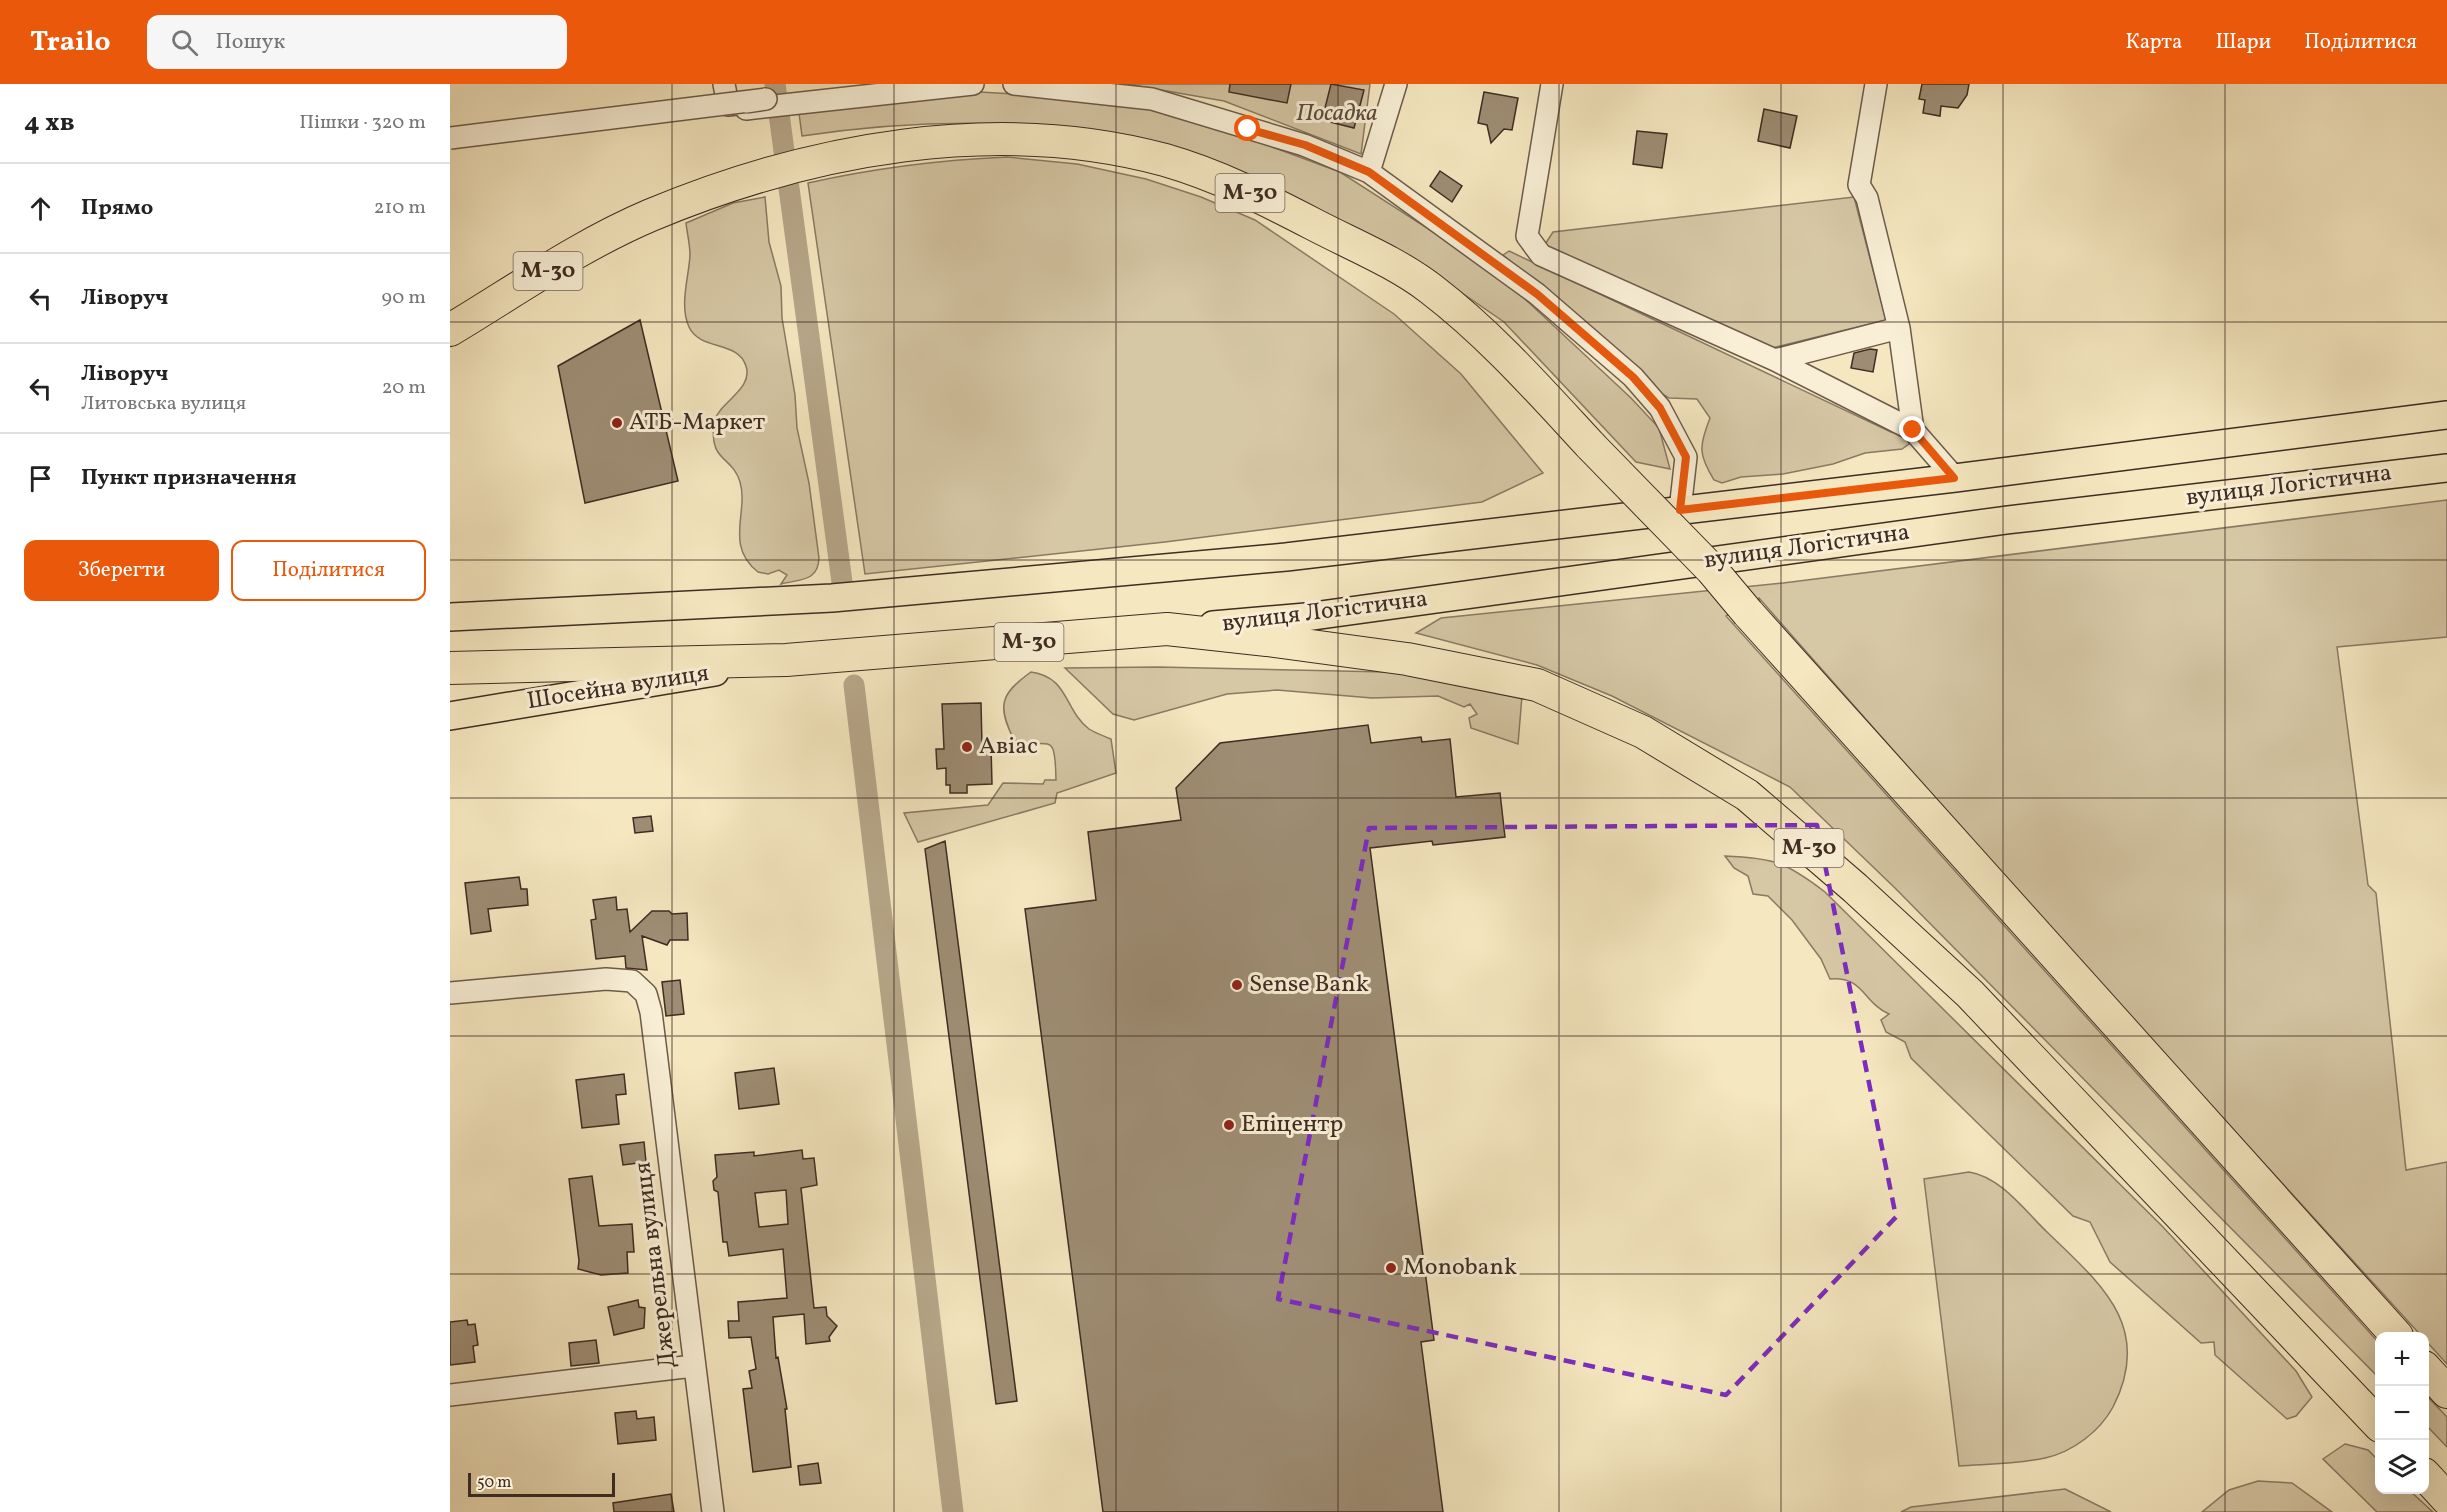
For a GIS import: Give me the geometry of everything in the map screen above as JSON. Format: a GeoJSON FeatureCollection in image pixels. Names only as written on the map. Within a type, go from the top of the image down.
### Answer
{"type":"FeatureCollection","features":[{"type":"Feature","properties":{"kind":"highway","name":"М-30"},"geometry":{"type":"LineString","coordinates":[[450,330],[565,260],[649,216],[758,176],[915,144],[986,140],[1078,143],[1164,160],[1220,178],[1276,205],[1428,286],[1488,337],[1713,570],[1748,613],[2393,1332]]}},
{"type":"Feature","properties":{"kind":"highway","name":"М-30"},"geometry":{"type":"LineString","coordinates":[[450,668],[786,660],[1167,629],[1267,639],[1407,659],[1536,685],[1643,732],[1747,795],[1855,888],[1970,994],[2375,1422]]}},
{"type":"Feature","properties":{"kind":"highway"},"geometry":{"type":"LineString","coordinates":[[2429,1372],[2447,1392]]}},
{"type":"Feature","properties":{"kind":"highway"},"geometry":{"type":"LineString","coordinates":[[2429,1479],[2447,1499]]}},
{"type":"Feature","properties":{"kind":"main road"},"geometry":{"type":"LineString","coordinates":[[450,617],[832,598],[1286,557],[1954,478],[2447,415]]}},
{"type":"Feature","properties":{"kind":"main road","name":"вулиця Логістична"},"geometry":{"type":"LineString","coordinates":[[1167,629],[1306,617],[2007,520],[2447,468]]}},
{"type":"Feature","properties":{"kind":"main road","name":"Шосейна вулиця"},"geometry":{"type":"LineString","coordinates":[[450,716],[786,660]]}},
{"type":"Feature","properties":{"kind":"street"},"geometry":{"type":"LineString","coordinates":[[450,138],[766,99],[728,105],[724,84]]}},
{"type":"Feature","properties":{"kind":"street"},"geometry":{"type":"LineString","coordinates":[[450,143],[973,84]]}},
{"type":"Feature","properties":{"kind":"street"},"geometry":{"type":"LineString","coordinates":[[1014,84],[1152,99],[1305,145],[1369,172],[1537,294],[1633,377],[1660,408],[1686,457],[1680,510]]}},
{"type":"Feature","properties":{"kind":"street"},"geometry":{"type":"LineString","coordinates":[[1369,172],[1396,84]]}},
{"type":"Feature","properties":{"kind":"street"},"geometry":{"type":"LineString","coordinates":[[1552,84],[1531,224],[1527,236],[1541,255],[1775,360],[1913,430],[1954,478]]}},
{"type":"Feature","properties":{"kind":"street"},"geometry":{"type":"LineString","coordinates":[[1876,84],[1859,185],[1867,198],[1899,328],[1913,430]]}},
{"type":"Feature","properties":{"kind":"street"},"geometry":{"type":"LineString","coordinates":[[1775,360],[1899,328]]}},
{"type":"Feature","properties":{"kind":"street","name":"Джерельна вулиця"},"geometry":{"type":"LineString","coordinates":[[450,993],[606,979],[632,981],[646,994],[651,1012],[693,1366],[713,1512]]}},
{"type":"Feature","properties":{"kind":"street"},"geometry":{"type":"LineString","coordinates":[[450,1395],[693,1366]]}},
{"type":"Feature","properties":{"kind":"highlighted area"},"geometry":{"type":"Polygon","coordinates":[[[1817,825],[1896,1217],[1726,1395],[1278,1299],[1369,828],[1817,825]]]}},
{"type":"Feature","properties":{"kind":"green space","name":"Посадка"},"geometry":{"type":"Polygon","coordinates":[[[1127,84],[1370,84],[1361,154],[1224,101],[1127,84]]]}},
{"type":"Feature","properties":{"kind":"green space"},"geometry":{"type":"Polygon","coordinates":[[[898,92],[980,92],[1114,100],[1221,128],[1340,172],[1455,246],[1525,299],[1631,398],[1659,428],[1670,469],[1636,462],[1504,322],[1427,269],[1041,126],[981,123],[922,124],[802,136],[799,113],[898,92]]]}},
{"type":"Feature","properties":{"kind":"green space"},"geometry":{"type":"Polygon","coordinates":[[[1007,157],[1077,164],[1146,179],[1201,197],[1255,220],[1394,314],[1461,374],[1543,473],[1482,502],[1165,542],[865,574],[808,183],[907,166],[1007,157]]]}},
{"type":"Feature","properties":{"kind":"green space"},"geometry":{"type":"Polygon","coordinates":[[[765,197],[769,242],[781,286],[782,318],[795,395],[797,428],[809,483],[819,558],[818,566],[812,575],[781,584],[787,575],[779,570],[768,574],[758,572],[748,562],[742,551],[740,482],[732,467],[718,452],[713,436],[714,423],[721,409],[745,382],[746,366],[735,352],[701,340],[694,334],[689,327],[685,310],[690,255],[686,223],[733,203],[765,197]]]}},
{"type":"Feature","properties":{"kind":"green space"},"geometry":{"type":"Polygon","coordinates":[[[1854,197],[1886,320],[1772,348],[1544,246],[1553,232],[1854,197]]]}},
{"type":"Feature","properties":{"kind":"green space"},"geometry":{"type":"Polygon","coordinates":[[[1509,251],[1891,432],[1907,436],[1909,444],[1902,449],[1865,453],[1833,464],[1783,474],[1741,477],[1722,483],[1714,480],[1705,463],[1702,450],[1710,418],[1697,399],[1669,398],[1659,392],[1503,255],[1509,251]]]}},
{"type":"Feature","properties":{"kind":"green space"},"geometry":{"type":"Polygon","coordinates":[[[2447,500],[2447,637],[2337,647],[2368,885],[2376,893],[2406,1170],[2447,1162],[2447,1364],[2429,1344],[2429,1332],[2418,1332],[2067,947],[1759,598],[1726,616],[2375,1339],[2375,1374],[1895,888],[1790,787],[1612,696],[1537,665],[1416,633],[1441,618],[1783,583],[2447,500]]]}},
{"type":"Feature","properties":{"kind":"green space"},"geometry":{"type":"Polygon","coordinates":[[[1158,667],[1432,673],[1522,696],[1518,744],[1471,728],[1469,718],[1477,714],[1470,704],[1464,707],[1438,696],[1372,698],[1277,690],[1227,694],[1134,720],[1113,714],[1065,668],[1158,667]]]}},
{"type":"Feature","properties":{"kind":"green space"},"geometry":{"type":"Polygon","coordinates":[[[1031,672],[1053,680],[1081,721],[1089,729],[1111,739],[1116,773],[1057,793],[1055,803],[918,842],[904,813],[988,805],[1003,783],[1043,784],[1045,780],[1056,780],[1052,747],[1048,744],[1014,740],[1005,718],[1004,702],[1008,694],[1031,672]]]}},
{"type":"Feature","properties":{"kind":"green space"},"geometry":{"type":"Polygon","coordinates":[[[1725,856],[1768,860],[1800,874],[1825,892],[2163,1227],[2296,1371],[2312,1397],[2296,1416],[2287,1419],[2215,1355],[2214,1342],[2201,1343],[2110,1262],[2090,1222],[2073,1216],[1911,1058],[1905,1042],[1886,1032],[1881,1020],[1889,1014],[1880,1009],[1850,982],[1830,979],[1821,959],[1792,920],[1768,896],[1753,894],[1748,876],[1734,868],[1725,856]]]}},
{"type":"Feature","properties":{"kind":"green space"},"geometry":{"type":"Polygon","coordinates":[[[1969,1172],[1981,1175],[2002,1188],[2086,1270],[2116,1309],[2124,1330],[2128,1353],[2124,1379],[2113,1407],[2101,1424],[2085,1439],[2066,1451],[2045,1458],[2024,1462],[1959,1466],[1924,1179],[1969,1172]]]}},
{"type":"Feature","properties":{"kind":"green space"},"geometry":{"type":"Polygon","coordinates":[[[2429,1398],[2447,1417],[2447,1447],[2429,1428],[2429,1398]]]}},
{"type":"Feature","properties":{"kind":"green space"},"geometry":{"type":"Polygon","coordinates":[[[2345,1444],[2368,1450],[2375,1457],[2375,1494],[2413,1494],[2433,1512],[2377,1512],[2323,1459],[2345,1444]]]}},
{"type":"Feature","properties":{"kind":"green space"},"geometry":{"type":"Polygon","coordinates":[[[2258,1481],[2292,1483],[2332,1512],[2202,1512],[2229,1490],[2258,1481]]]}},
{"type":"Feature","properties":{"kind":"green space"},"geometry":{"type":"Polygon","coordinates":[[[2065,1489],[2111,1512],[1901,1512],[1911,1507],[2065,1489]]]}},
{"type":"Feature","properties":{"kind":"building"},"geometry":{"type":"Polygon","coordinates":[[[1230,84],[1291,84],[1287,103],[1229,92],[1230,84]]]}},
{"type":"Feature","properties":{"kind":"building"},"geometry":{"type":"Polygon","coordinates":[[[1331,84],[1364,90],[1354,128],[1322,120],[1331,84]]]}},
{"type":"Feature","properties":{"kind":"building"},"geometry":{"type":"Polygon","coordinates":[[[1922,84],[1969,84],[1967,95],[1958,108],[1941,106],[1940,116],[1923,113],[1925,100],[1919,99],[1922,84]]]}},
{"type":"Feature","properties":{"kind":"building"},"geometry":{"type":"Polygon","coordinates":[[[1484,92],[1518,98],[1512,130],[1504,129],[1491,143],[1487,125],[1478,123],[1484,92]]]}},
{"type":"Feature","properties":{"kind":"building"},"geometry":{"type":"Polygon","coordinates":[[[1764,109],[1797,116],[1790,148],[1758,141],[1764,109]]]}},
{"type":"Feature","properties":{"kind":"building"},"geometry":{"type":"Polygon","coordinates":[[[1637,131],[1667,134],[1662,168],[1633,164],[1637,131]]]}},
{"type":"Feature","properties":{"kind":"building"},"geometry":{"type":"Polygon","coordinates":[[[1440,171],[1462,186],[1452,202],[1430,186],[1440,171]]]}},
{"type":"Feature","properties":{"kind":"building","name":"АТБ-Маркет"},"geometry":{"type":"Polygon","coordinates":[[[640,320],[678,481],[585,503],[558,366],[640,320]]]}},
{"type":"Feature","properties":{"kind":"building"},"geometry":{"type":"Polygon","coordinates":[[[1870,349],[1877,350],[1873,372],[1851,368],[1854,353],[1870,349]]]}},
{"type":"Feature","properties":{"kind":"building","name":"Авіас"},"geometry":{"type":"Polygon","coordinates":[[[981,703],[982,746],[991,746],[992,784],[967,785],[967,793],[950,793],[950,785],[946,785],[946,768],[937,769],[936,749],[944,749],[942,704],[981,703]]]}},
{"type":"Feature","properties":{"kind":"building","name":"Епіцентр"},"geometry":{"type":"Polygon","coordinates":[[[1368,725],[1371,743],[1421,737],[1422,742],[1450,739],[1456,797],[1500,793],[1505,837],[1433,845],[1432,841],[1370,848],[1434,1340],[1421,1342],[1443,1512],[1103,1512],[1025,909],[1096,900],[1088,832],[1181,820],[1176,788],[1220,743],[1368,725]]]}},
{"type":"Feature","properties":{"kind":"building"},"geometry":{"type":"Polygon","coordinates":[[[651,816],[653,831],[635,833],[633,818],[651,816]]]}},
{"type":"Feature","properties":{"kind":"building"},"geometry":{"type":"Polygon","coordinates":[[[945,841],[1017,1401],[996,1404],[925,849],[945,841]]]}},
{"type":"Feature","properties":{"kind":"building"},"geometry":{"type":"Polygon","coordinates":[[[519,877],[521,889],[527,889],[528,905],[488,909],[491,931],[471,934],[465,883],[519,877]]]}},
{"type":"Feature","properties":{"kind":"building"},"geometry":{"type":"Polygon","coordinates":[[[616,897],[617,910],[627,909],[630,932],[652,911],[669,911],[672,914],[687,913],[688,940],[670,940],[667,945],[642,936],[647,970],[626,968],[625,956],[596,959],[591,920],[596,919],[593,900],[616,897]]]}},
{"type":"Feature","properties":{"kind":"building"},"geometry":{"type":"Polygon","coordinates":[[[680,980],[684,1014],[666,1016],[662,982],[680,980]]]}},
{"type":"Feature","properties":{"kind":"building"},"geometry":{"type":"Polygon","coordinates":[[[774,1068],[779,1104],[739,1109],[735,1073],[774,1068]]]}},
{"type":"Feature","properties":{"kind":"building"},"geometry":{"type":"Polygon","coordinates":[[[624,1074],[626,1094],[616,1095],[619,1124],[582,1128],[576,1080],[624,1074]]]}},
{"type":"Feature","properties":{"kind":"building"},"geometry":{"type":"Polygon","coordinates":[[[644,1142],[646,1162],[623,1165],[620,1145],[644,1142]]]}},
{"type":"Feature","properties":{"kind":"building"},"geometry":{"type":"Polygon","coordinates":[[[802,1150],[803,1159],[814,1158],[817,1185],[801,1188],[814,1308],[826,1307],[827,1316],[837,1326],[829,1337],[830,1341],[806,1344],[804,1314],[773,1317],[776,1358],[778,1357],[787,1409],[785,1409],[791,1467],[753,1472],[743,1389],[752,1388],[749,1371],[756,1369],[751,1337],[729,1338],[728,1321],[739,1321],[738,1302],[787,1298],[783,1249],[729,1256],[727,1242],[723,1242],[718,1192],[714,1190],[713,1181],[717,1177],[715,1155],[754,1152],[754,1156],[802,1150]],[[786,1190],[755,1193],[759,1227],[788,1224],[786,1190]]]}},
{"type":"Feature","properties":{"kind":"building"},"geometry":{"type":"Polygon","coordinates":[[[592,1176],[599,1226],[632,1224],[634,1252],[627,1252],[628,1273],[601,1275],[578,1269],[569,1179],[592,1176]]]}},
{"type":"Feature","properties":{"kind":"building"},"geometry":{"type":"Polygon","coordinates":[[[638,1300],[639,1307],[645,1308],[644,1328],[614,1335],[608,1307],[638,1300]]]}},
{"type":"Feature","properties":{"kind":"building"},"geometry":{"type":"Polygon","coordinates":[[[467,1320],[468,1325],[475,1324],[478,1345],[473,1346],[475,1362],[450,1365],[450,1322],[467,1320]]]}},
{"type":"Feature","properties":{"kind":"building"},"geometry":{"type":"Polygon","coordinates":[[[596,1340],[599,1363],[571,1366],[569,1343],[596,1340]]]}},
{"type":"Feature","properties":{"kind":"building"},"geometry":{"type":"Polygon","coordinates":[[[636,1411],[637,1419],[654,1417],[656,1440],[618,1444],[615,1413],[636,1411]]]}},
{"type":"Feature","properties":{"kind":"building"},"geometry":{"type":"Polygon","coordinates":[[[818,1463],[821,1483],[800,1485],[798,1466],[818,1463]]]}},
{"type":"Feature","properties":{"kind":"building"},"geometry":{"type":"Polygon","coordinates":[[[671,1494],[674,1512],[614,1512],[613,1503],[671,1494]]]}},
{"type":"Feature","properties":{"kind":"waterway"},"geometry":{"type":"LineString","coordinates":[[775,84],[842,582]]}},
{"type":"Feature","properties":{"kind":"waterway"},"geometry":{"type":"LineString","coordinates":[[854,685],[953,1512]]}},
{"type":"Feature","properties":{"kind":"place","name":"АТБ-Маркет"},"geometry":{"type":"Point","coordinates":[617,423]}},
{"type":"Feature","properties":{"kind":"place","name":"Авіас"},"geometry":{"type":"Point","coordinates":[967,747]}},
{"type":"Feature","properties":{"kind":"place","name":"Sense Bank"},"geometry":{"type":"Point","coordinates":[1237,985]}},
{"type":"Feature","properties":{"kind":"place","name":"Епіцентр"},"geometry":{"type":"Point","coordinates":[1229,1125]}},
{"type":"Feature","properties":{"kind":"place","name":"Monobank"},"geometry":{"type":"Point","coordinates":[1391,1268]}},
{"type":"Feature","properties":{"kind":"route"},"geometry":{"type":"LineString","coordinates":[[1248,129],[1305,145],[1369,172],[1537,294],[1633,377],[1660,408],[1686,457],[1680,510],[1954,478],[1913,430]]}}]}
